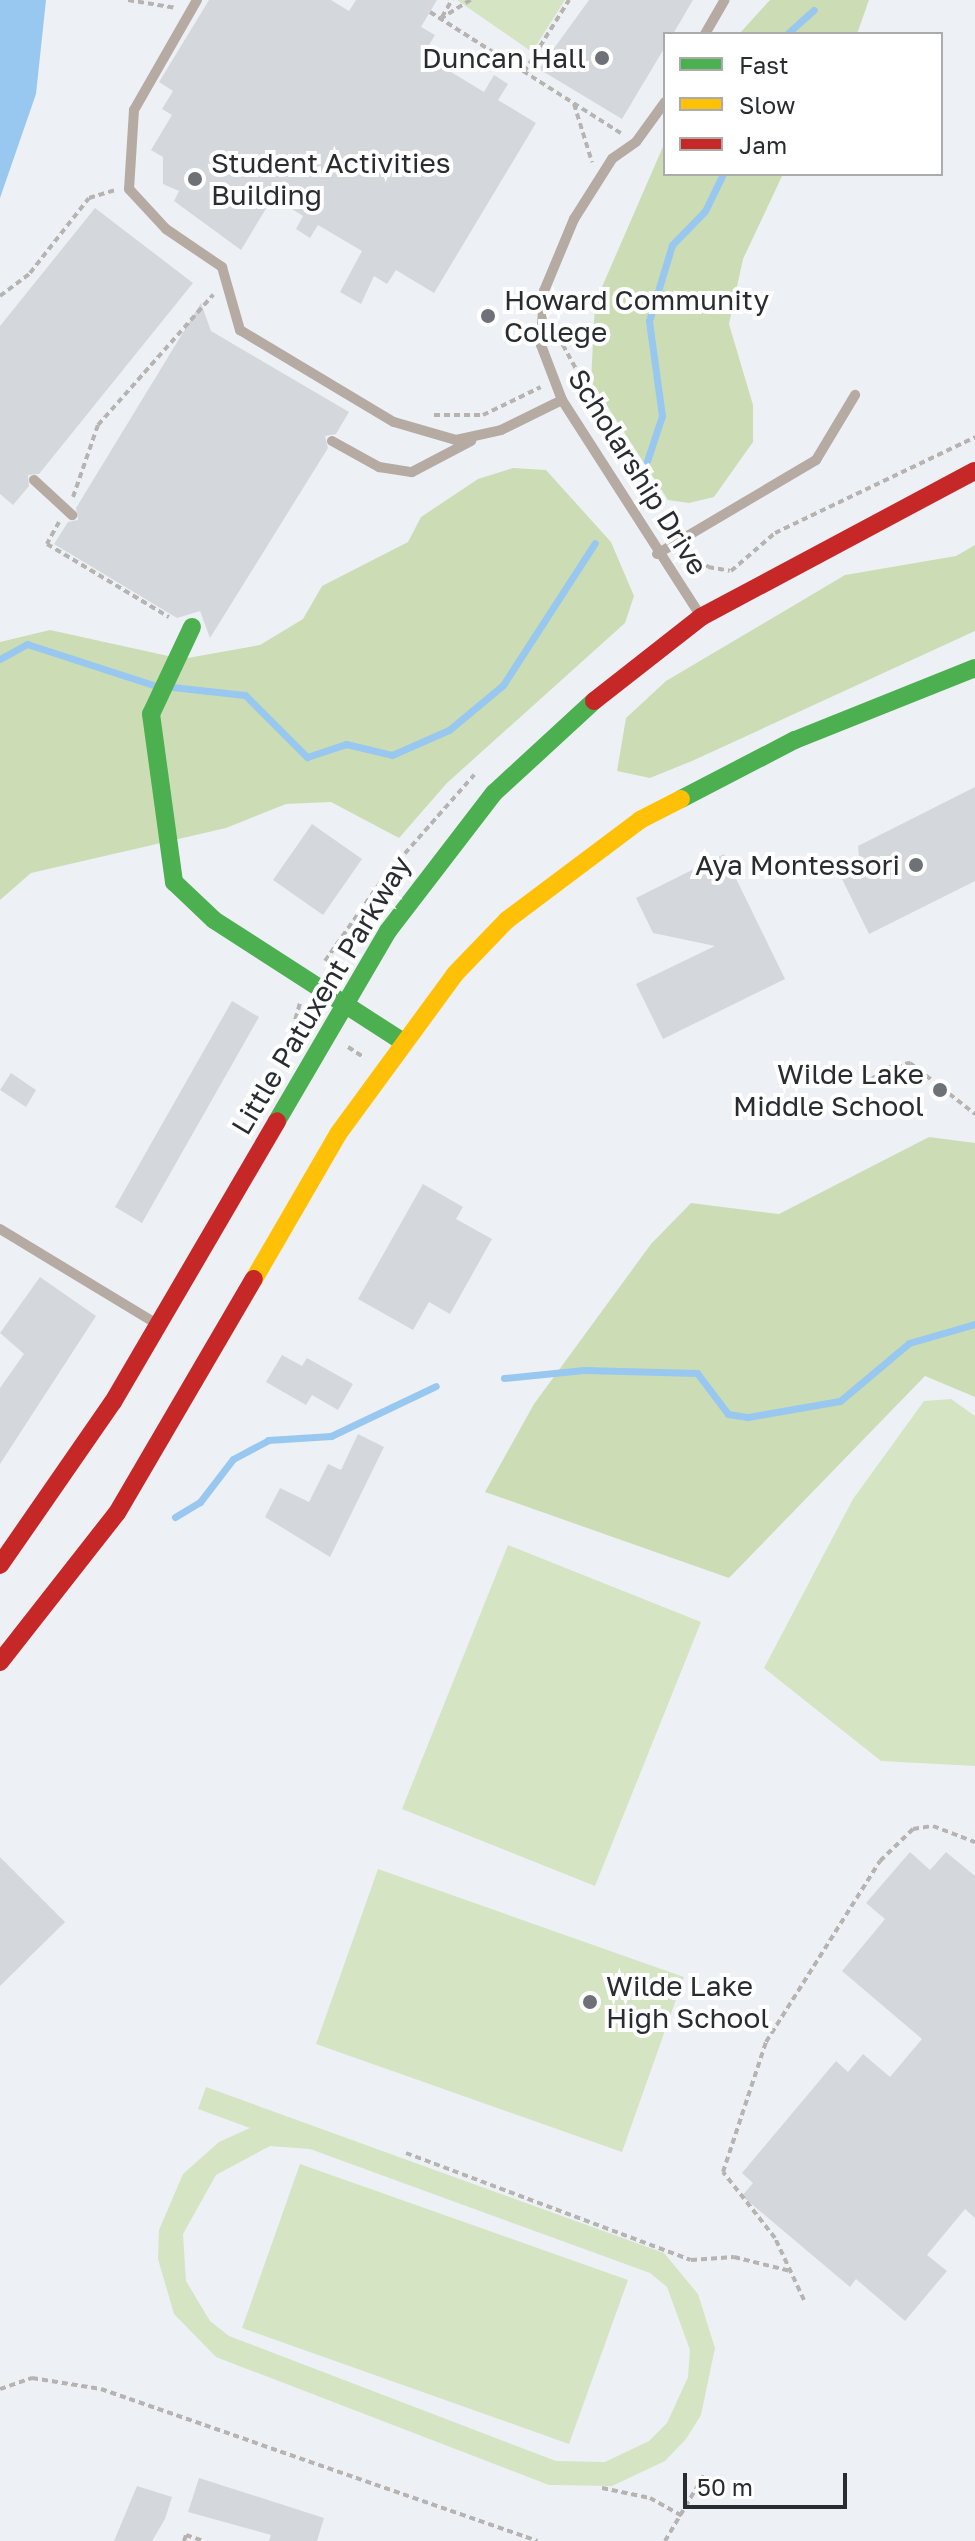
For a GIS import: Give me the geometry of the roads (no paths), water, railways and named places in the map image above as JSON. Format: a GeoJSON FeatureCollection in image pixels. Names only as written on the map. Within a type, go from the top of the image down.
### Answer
{"type":"FeatureCollection","features":[{"type":"Feature","properties":{"kind":"main road","name":"Little Patuxent Parkway"},"geometry":{"type":"LineString","coordinates":[[0,1565],[61,1483],[158,1325],[344,1002],[439,856],[494,793],[617,680],[701,617],[975,471]]}},
{"type":"Feature","properties":{"kind":"main road"},"geometry":{"type":"LineString","coordinates":[[190,631],[151,714],[165,831],[184,897],[402,1041]]}},
{"type":"Feature","properties":{"kind":"main road"},"geometry":{"type":"LineString","coordinates":[[0,1662],[117,1513],[338,1134],[402,1041],[507,920],[640,820],[795,740],[975,668]]}},
{"type":"Feature","properties":{"kind":"lane"},"geometry":{"type":"LineString","coordinates":[[197,0],[134,110],[129,189],[166,229],[222,267],[240,330],[394,422],[456,440],[479,436]]}},
{"type":"Feature","properties":{"kind":"lane"},"geometry":{"type":"LineString","coordinates":[[706,32],[725,0]]}},
{"type":"Feature","properties":{"kind":"lane","name":"Scholarship Drive"},"geometry":{"type":"LineString","coordinates":[[663,105],[636,142],[598,180],[574,219],[542,304],[541,345],[562,400],[657,554],[701,617]]}},
{"type":"Feature","properties":{"kind":"lane"},"geometry":{"type":"LineString","coordinates":[[657,554],[816,460],[855,395]]}},
{"type":"Feature","properties":{"kind":"lane"},"geometry":{"type":"LineString","coordinates":[[332,441],[379,467],[412,472],[479,436],[562,400]]}},
{"type":"Feature","properties":{"kind":"lane"},"geometry":{"type":"LineString","coordinates":[[34,480],[69,512]]}},
{"type":"Feature","properties":{"kind":"lane"},"geometry":{"type":"LineString","coordinates":[[0,1229],[158,1325]]}},
{"type":"Feature","properties":{"kind":"water"},"geometry":{"type":"Polygon","coordinates":[[[0,0],[46,0],[36,94],[0,198],[0,0]]]}},
{"type":"Feature","properties":{"kind":"waterway"},"geometry":{"type":"LineString","coordinates":[[789,32],[814,10]]}},
{"type":"Feature","properties":{"kind":"waterway"},"geometry":{"type":"LineString","coordinates":[[647,461],[662,416],[649,321],[672,245],[705,211],[722,176]]}},
{"type":"Feature","properties":{"kind":"waterway"},"geometry":{"type":"LineString","coordinates":[[172,687],[245,695],[307,757],[346,744],[392,755],[449,730],[503,685],[595,543]]}},
{"type":"Feature","properties":{"kind":"waterway"},"geometry":{"type":"LineString","coordinates":[[0,659],[27,644],[156,686]]}},
{"type":"Feature","properties":{"kind":"waterway"},"geometry":{"type":"LineString","coordinates":[[504,1378],[584,1370],[697,1373],[728,1414],[748,1417],[840,1401],[909,1343],[975,1324]]}},
{"type":"Feature","properties":{"kind":"waterway"},"geometry":{"type":"LineString","coordinates":[[175,1517],[200,1502],[233,1459],[268,1440],[331,1436],[436,1386]]}},
{"type":"Feature","properties":{"kind":"place","name":"Duncan Hall"},"geometry":{"type":"Point","coordinates":[602,58]}},
{"type":"Feature","properties":{"kind":"place","name":"Student Activities Building"},"geometry":{"type":"Point","coordinates":[195,179]}},
{"type":"Feature","properties":{"kind":"place","name":"Howard Community College"},"geometry":{"type":"Point","coordinates":[488,316]}},
{"type":"Feature","properties":{"kind":"place","name":"Aya Montessori"},"geometry":{"type":"Point","coordinates":[916,865]}},
{"type":"Feature","properties":{"kind":"place","name":"Wilde Lake Middle School"},"geometry":{"type":"Point","coordinates":[940,1090]}},
{"type":"Feature","properties":{"kind":"place","name":"Wilde Lake High School"},"geometry":{"type":"Point","coordinates":[590,2002]}}]}
